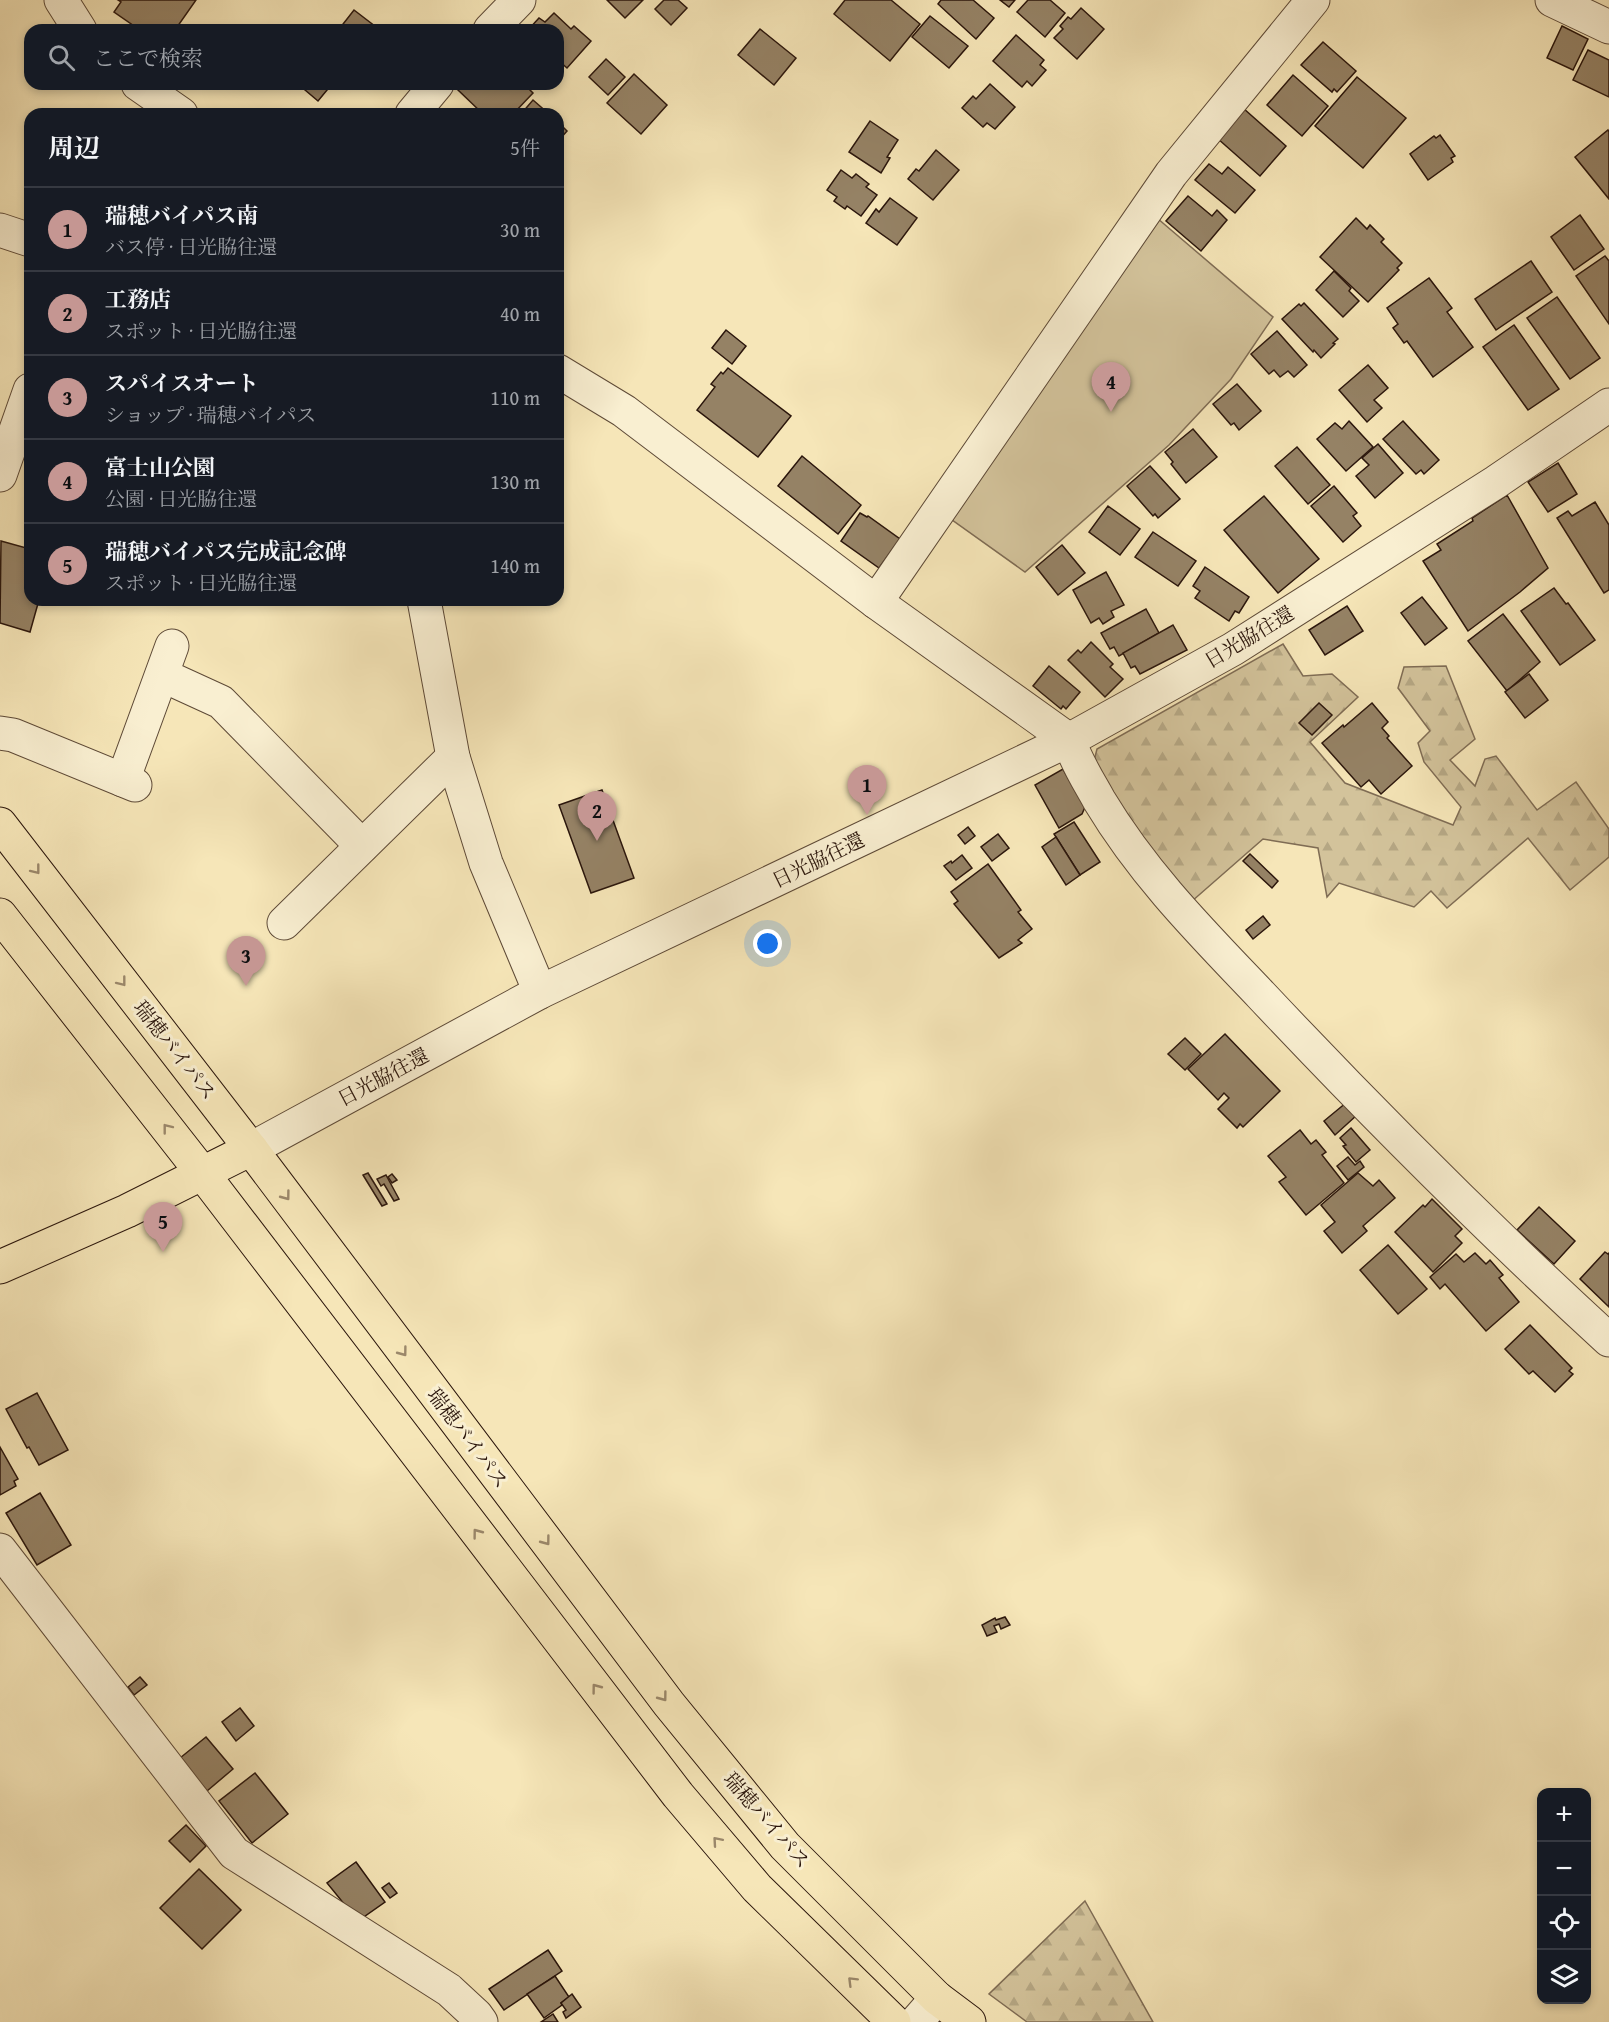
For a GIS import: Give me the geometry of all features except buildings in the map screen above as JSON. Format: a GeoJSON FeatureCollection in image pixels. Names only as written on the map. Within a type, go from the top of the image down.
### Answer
{"type":"FeatureCollection","features":[{"type":"Feature","properties":{"kind":"main road","name":"瑞穂バイパス"},"geometry":{"type":"LineString","coordinates":[[0,824],[251,1149],[669,1704],[785,1846],[937,1998],[969,2022]]}},
{"type":"Feature","properties":{"kind":"main road"},"geometry":{"type":"LineString","coordinates":[[0,915],[203,1174],[678,1795],[757,1888],[894,2022]]}},
{"type":"Feature","properties":{"kind":"main road","name":"日光脇往還"},"geometry":{"type":"LineString","coordinates":[[0,1267],[127,1211],[251,1149]]}},
{"type":"Feature","properties":{"kind":"street"},"geometry":{"type":"LineString","coordinates":[[61,0],[76,24]]}},
{"type":"Feature","properties":{"kind":"street"},"geometry":{"type":"LineString","coordinates":[[496,24],[519,0]]}},
{"type":"Feature","properties":{"kind":"street"},"geometry":{"type":"LineString","coordinates":[[876,602],[1171,174],[1313,0]]}},
{"type":"Feature","properties":{"kind":"street"},"geometry":{"type":"LineString","coordinates":[[1552,0],[1609,27]]}},
{"type":"Feature","properties":{"kind":"street"},"geometry":{"type":"LineString","coordinates":[[147,90],[172,108]]}},
{"type":"Feature","properties":{"kind":"street"},"geometry":{"type":"LineString","coordinates":[[417,108],[432,90]]}},
{"type":"Feature","properties":{"kind":"street"},"geometry":{"type":"LineString","coordinates":[[0,230],[24,238]]}},
{"type":"Feature","properties":{"kind":"street"},"geometry":{"type":"LineString","coordinates":[[564,375],[624,411],[876,602],[1069,740],[1074,758],[1108,815],[1135,856],[1168,897],[1343,1082],[1552,1288],[1609,1340]]}},
{"type":"Feature","properties":{"kind":"street","name":"日光脇往還"},"geometry":{"type":"LineString","coordinates":[[251,1149],[540,992],[1069,740],[1233,649],[1496,482],[1609,405]]}},
{"type":"Feature","properties":{"kind":"street"},"geometry":{"type":"LineString","coordinates":[[0,475],[24,407]]}},
{"type":"Feature","properties":{"kind":"street"},"geometry":{"type":"LineString","coordinates":[[425,606],[453,757],[486,862],[540,992]]}},
{"type":"Feature","properties":{"kind":"street"},"geometry":{"type":"LineString","coordinates":[[0,733],[13,735],[129,783],[167,661],[221,702],[362,846]]}},
{"type":"Feature","properties":{"kind":"street"},"geometry":{"type":"LineString","coordinates":[[284,923],[453,757]]}},
{"type":"Feature","properties":{"kind":"street"},"geometry":{"type":"LineString","coordinates":[[0,1550],[234,1853],[449,1990],[481,2022]]}},
{"type":"Feature","properties":{"kind":"street"},"geometry":{"type":"LineString","coordinates":[[916,2022],[937,1998]]}},
{"type":"Feature","properties":{"kind":"green space"},"geometry":{"type":"Polygon","coordinates":[[[1157,218],[1273,317],[1231,379],[1169,445],[1025,572],[948,517],[1157,218]]]}},
{"type":"Feature","properties":{"kind":"green space"},"geometry":{"type":"Polygon","coordinates":[[[1283,644],[1303,676],[1332,674],[1358,697],[1310,742],[1345,783],[1453,825],[1461,807],[1424,762],[1418,743],[1430,731],[1398,688],[1404,667],[1446,666],[1475,739],[1450,760],[1475,786],[1485,759],[1496,756],[1537,810],[1576,782],[1609,829],[1609,857],[1570,890],[1528,838],[1447,908],[1431,891],[1414,907],[1339,883],[1327,897],[1318,848],[1263,839],[1191,902],[1092,769],[1097,749],[1283,644]]]}},
{"type":"Feature","properties":{"kind":"green space"},"geometry":{"type":"Polygon","coordinates":[[[1085,1901],[1153,2022],[1027,2022],[989,1994],[1085,1901]]]}},
{"type":"Feature","properties":{"kind":"place","name":"富士山公園"},"geometry":{"type":"Point","coordinates":[1111,412]}},
{"type":"Feature","properties":{"kind":"place","name":"瑞穂バイパス南"},"geometry":{"type":"Point","coordinates":[867,815]}},
{"type":"Feature","properties":{"kind":"place","name":"工務店"},"geometry":{"type":"Point","coordinates":[597,841]}},
{"type":"Feature","properties":{"kind":"place","name":"スパイスオート"},"geometry":{"type":"Point","coordinates":[246,986]}},
{"type":"Feature","properties":{"kind":"place","name":"瑞穂バイパス完成記念碑"},"geometry":{"type":"Point","coordinates":[163,1252]}}]}
